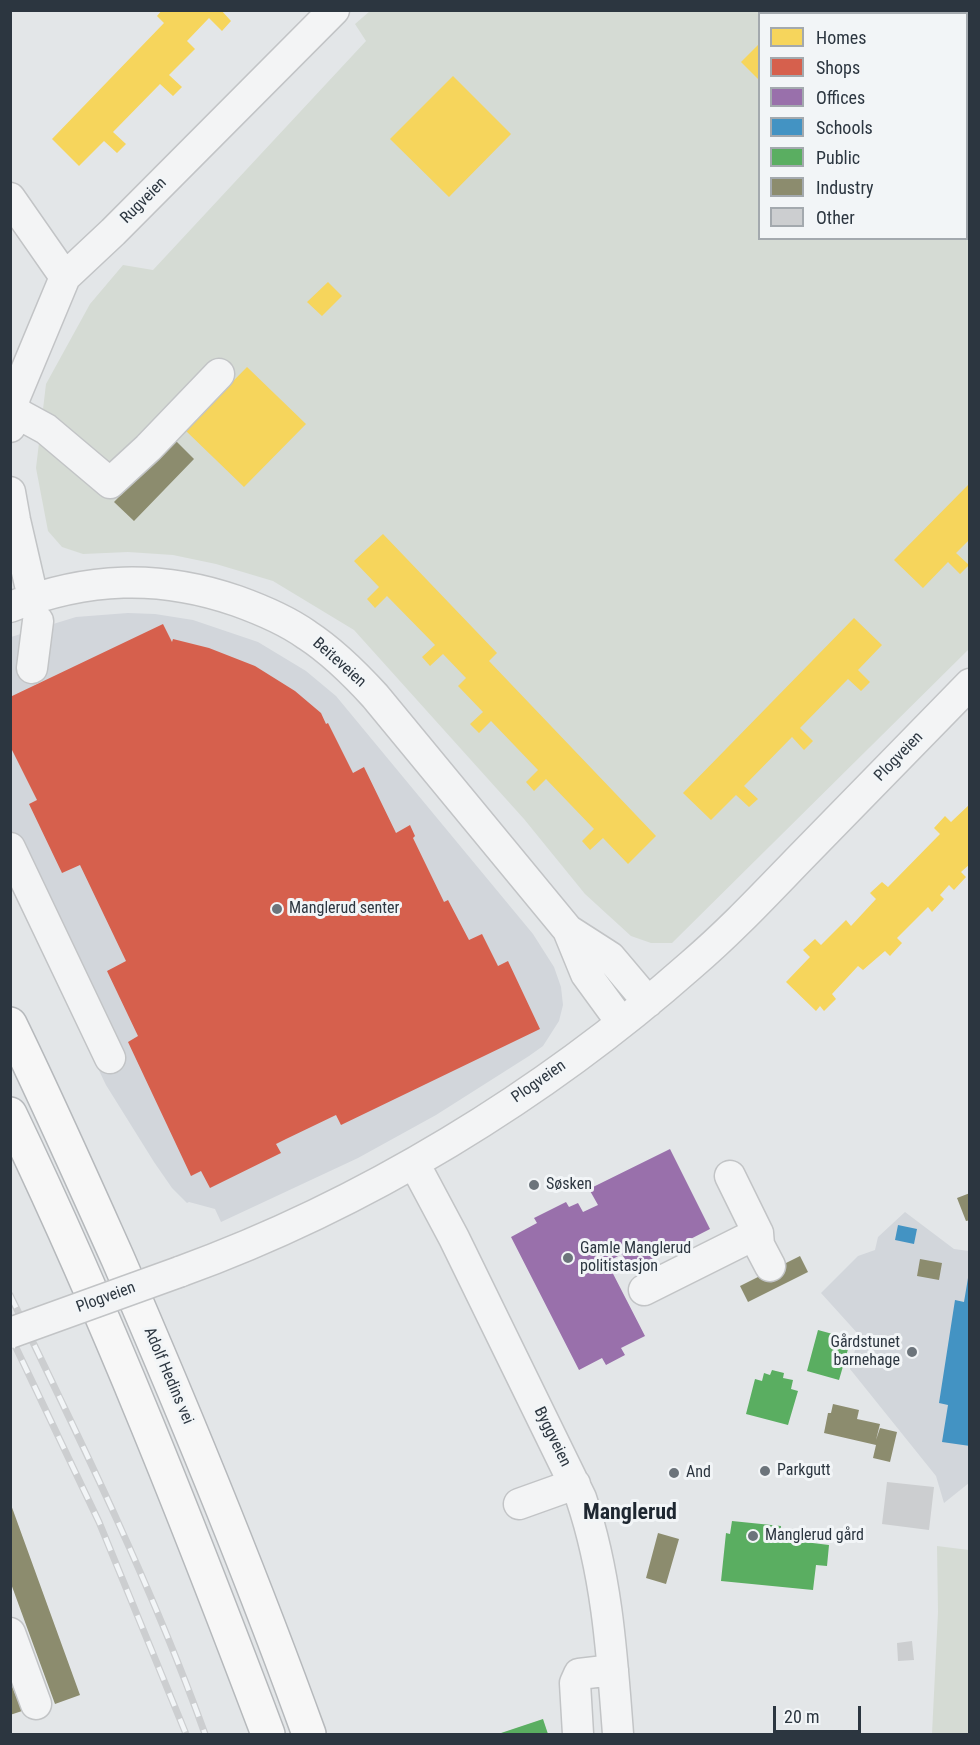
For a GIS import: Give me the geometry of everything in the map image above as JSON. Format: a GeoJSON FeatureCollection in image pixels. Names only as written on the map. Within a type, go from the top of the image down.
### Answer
{"type":"FeatureCollection","features":[{"type":"Feature","properties":{"kind":"highway","name":"Adolf Hedins vei"},"geometry":{"type":"LineString","coordinates":[[10,1024],[75,1161],[157,1349],[250,1577],[309,1734]]}},
{"type":"Feature","properties":{"kind":"highway"},"geometry":{"type":"LineString","coordinates":[[10,1114],[38,1173],[167,1473],[268,1734]]}},
{"type":"Feature","properties":{"kind":"street","name":"Rugveien"},"geometry":{"type":"LineString","coordinates":[[12,419],[15,397],[27,364],[65,277],[113,232],[334,10]]}},
{"type":"Feature","properties":{"kind":"street"},"geometry":{"type":"LineString","coordinates":[[10,198],[65,277]]}},
{"type":"Feature","properties":{"kind":"street"},"geometry":{"type":"LineString","coordinates":[[12,419],[46,429],[110,483],[148,448],[219,374]]}},
{"type":"Feature","properties":{"kind":"street"},"geometry":{"type":"LineString","coordinates":[[10,492],[27,634]]}},
{"type":"Feature","properties":{"kind":"street","name":"Beiteveien"},"geometry":{"type":"LineString","coordinates":[[27,634],[56,591],[130,581],[178,585],[224,596],[255,607],[306,634],[349,668],[375,696],[568,930],[586,974],[621,1022]]}},
{"type":"Feature","properties":{"kind":"street","name":"Plogveien"},"geometry":{"type":"LineString","coordinates":[[10,1333],[178,1272],[283,1229],[414,1163],[556,1072],[648,1002],[728,932],[969,684]]}},
{"type":"Feature","properties":{"kind":"street"},"geometry":{"type":"LineString","coordinates":[[10,848],[110,1058]]}},
{"type":"Feature","properties":{"kind":"street","name":"Beiteveien"},"geometry":{"type":"LineString","coordinates":[[568,930],[610,957],[648,1002]]}},
{"type":"Feature","properties":{"kind":"street","name":"Byggveien"},"geometry":{"type":"LineString","coordinates":[[414,1163],[454,1238],[575,1484],[595,1542],[603,1581],[618,1734]]}},
{"type":"Feature","properties":{"kind":"street"},"geometry":{"type":"LineString","coordinates":[[730,1176],[758,1233],[759,1245],[770,1266]]}},
{"type":"Feature","properties":{"kind":"street"},"geometry":{"type":"LineString","coordinates":[[645,1290],[758,1233]]}},
{"type":"Feature","properties":{"kind":"street"},"geometry":{"type":"LineString","coordinates":[[519,1504],[575,1484]]}},
{"type":"Feature","properties":{"kind":"street"},"geometry":{"type":"LineString","coordinates":[[10,1634],[36,1704]]}},
{"type":"Feature","properties":{"kind":"street"},"geometry":{"type":"LineString","coordinates":[[578,1734],[575,1683],[579,1674],[613,1670]]}},
{"type":"Feature","properties":{"kind":"shaded area"},"geometry":{"type":"Polygon","coordinates":[[[370,11],[969,11],[969,649],[672,943],[651,943],[631,936],[585,894],[524,819],[354,630],[273,581],[216,564],[173,555],[128,552],[83,554],[62,547],[48,531],[36,468],[46,384],[90,304],[123,265],[153,270],[366,41],[355,24],[370,11]]]}},
{"type":"Feature","properties":{"kind":"shaded area","name":"Manglerud senter"},"geometry":{"type":"Polygon","coordinates":[[[128,613],[155,614],[193,620],[258,642],[306,671],[336,696],[533,934],[554,967],[561,987],[563,1005],[559,1021],[543,1046],[529,1056],[436,1115],[358,1158],[221,1222],[215,1209],[187,1203],[172,1188],[154,1162],[106,1085],[11,888],[11,637],[76,617],[128,613]]]}},
{"type":"Feature","properties":{"kind":"shaded area","name":"Gårdstunet barnehage"},"geometry":{"type":"Polygon","coordinates":[[[905,1212],[954,1249],[969,1251],[969,1483],[944,1503],[936,1476],[850,1369],[859,1335],[821,1293],[858,1256],[875,1250],[878,1237],[905,1212]]]}},
{"type":"Feature","properties":{"kind":"shaded area"},"geometry":{"type":"Polygon","coordinates":[[[937,1546],[969,1550],[969,1734],[932,1734],[938,1612],[937,1546]]]}},
{"type":"Feature","properties":{"kind":"building: Homes"},"geometry":{"type":"Polygon","coordinates":[[[162,10],[221,10],[231,21],[222,31],[209,18],[187,41],[195,49],[169,75],[182,87],[173,96],[160,84],[113,132],[126,144],[117,153],[104,141],[79,166],[52,139],[164,23],[157,16],[162,10]]]}},
{"type":"Feature","properties":{"kind":"building: Homes"},"geometry":{"type":"Polygon","coordinates":[[[758,45],[758,79],[741,62],[758,45]]]}},
{"type":"Feature","properties":{"kind":"building: Homes"},"geometry":{"type":"Polygon","coordinates":[[[453,76],[511,134],[449,197],[390,139],[453,76]]]}},
{"type":"Feature","properties":{"kind":"building: Homes"},"geometry":{"type":"Polygon","coordinates":[[[328,282],[342,296],[322,316],[307,302],[328,282]]]}},
{"type":"Feature","properties":{"kind":"building: Homes"},"geometry":{"type":"Polygon","coordinates":[[[247,367],[306,424],[244,487],[185,430],[247,367]]]}},
{"type":"Feature","properties":{"kind":"building: Homes"},"geometry":{"type":"Polygon","coordinates":[[[970,483],[970,539],[956,553],[969,565],[960,574],[948,562],[923,588],[894,560],[970,483]]]}},
{"type":"Feature","properties":{"kind":"building: Homes"},"geometry":{"type":"Polygon","coordinates":[[[383,534],[497,653],[489,661],[656,836],[628,864],[603,838],[590,850],[582,841],[594,829],[546,779],[534,791],[526,782],[538,770],[491,721],[479,733],[470,724],[483,712],[458,686],[466,678],[443,654],[430,666],[422,657],[435,645],[387,596],[375,608],[367,599],[379,587],[354,561],[383,534]]]}},
{"type":"Feature","properties":{"kind":"building: Homes"},"geometry":{"type":"Polygon","coordinates":[[[854,618],[882,645],[858,670],[870,682],[861,691],[848,679],[800,728],[813,741],[804,750],[792,737],[744,786],[758,799],[749,807],[736,795],[711,820],[683,793],[854,618]]]}},
{"type":"Feature","properties":{"kind":"building: Homes"},"geometry":{"type":"Polygon","coordinates":[[[970,804],[970,864],[961,872],[966,877],[954,890],[949,885],[940,895],[944,899],[932,912],[928,907],[897,938],[902,943],[890,956],[885,951],[863,970],[858,966],[832,994],[836,999],[824,1011],[820,1006],[816,1011],[786,982],[810,957],[803,950],[815,939],[821,945],[846,920],[851,926],[876,899],[870,893],[882,882],[888,887],[940,834],[934,828],[945,816],[951,822],[970,804]]]}},
{"type":"Feature","properties":{"kind":"building: Shops","name":"Manglerud senter"},"geometry":{"type":"Polygon","coordinates":[[[163,624],[172,642],[173,639],[209,648],[255,666],[295,691],[321,713],[353,773],[364,767],[396,833],[410,825],[415,836],[413,838],[444,902],[448,900],[469,940],[482,934],[498,966],[508,961],[540,1029],[341,1125],[336,1115],[286,1139],[276,1144],[281,1153],[210,1188],[201,1171],[191,1176],[128,1042],[138,1036],[107,971],[126,961],[80,865],[62,873],[29,804],[37,800],[10,746],[10,697],[163,624]]]}},
{"type":"Feature","properties":{"kind":"building: Offices","name":"Gamle Manglerud politistasjon"},"geometry":{"type":"Polygon","coordinates":[[[670,1149],[710,1229],[630,1270],[622,1254],[607,1262],[645,1336],[621,1348],[625,1355],[606,1365],[602,1358],[579,1370],[511,1237],[537,1223],[534,1218],[566,1202],[569,1207],[578,1203],[583,1212],[598,1205],[589,1189],[670,1149]]]}},
{"type":"Feature","properties":{"kind":"building: Schools"},"geometry":{"type":"Polygon","coordinates":[[[898,1225],[917,1229],[914,1244],[895,1240],[898,1225]]]}},
{"type":"Feature","properties":{"kind":"building: Schools"},"geometry":{"type":"Polygon","coordinates":[[[968,1278],[970,1278],[970,1446],[942,1442],[948,1405],[939,1403],[955,1300],[964,1302],[968,1278]]]}},
{"type":"Feature","properties":{"kind":"building: Public"},"geometry":{"type":"Polygon","coordinates":[[[818,1330],[851,1339],[839,1380],[807,1371],[818,1330]]]}},
{"type":"Feature","properties":{"kind":"building: Public"},"geometry":{"type":"Polygon","coordinates":[[[772,1370],[784,1373],[783,1378],[793,1380],[791,1389],[798,1391],[788,1425],[746,1414],[755,1379],[762,1381],[764,1373],[770,1375],[772,1370]]]}},
{"type":"Feature","properties":{"kind":"building: Public"},"geometry":{"type":"Polygon","coordinates":[[[732,1521],[781,1526],[780,1539],[829,1545],[827,1566],[816,1565],[813,1590],[721,1581],[726,1533],[730,1534],[732,1521]]]}},
{"type":"Feature","properties":{"kind":"building: Public"},"geometry":{"type":"Polygon","coordinates":[[[543,1719],[548,1734],[498,1734],[543,1719]]]}},
{"type":"Feature","properties":{"kind":"building: Industry"},"geometry":{"type":"Polygon","coordinates":[[[175,440],[194,459],[134,521],[114,502],[175,440]]]}},
{"type":"Feature","properties":{"kind":"building: Industry"},"geometry":{"type":"Polygon","coordinates":[[[970,1193],[970,1220],[966,1221],[957,1198],[970,1193]]]}},
{"type":"Feature","properties":{"kind":"building: Industry"},"geometry":{"type":"Polygon","coordinates":[[[800,1256],[808,1272],[748,1302],[740,1286],[800,1256]]]}},
{"type":"Feature","properties":{"kind":"building: Industry"},"geometry":{"type":"Polygon","coordinates":[[[920,1259],[942,1263],[939,1280],[917,1276],[920,1259]]]}},
{"type":"Feature","properties":{"kind":"building: Industry"},"geometry":{"type":"Polygon","coordinates":[[[833,1404],[859,1410],[857,1419],[880,1424],[876,1440],[880,1428],[897,1432],[890,1462],[873,1458],[876,1445],[824,1433],[828,1413],[831,1413],[833,1404]]]}},
{"type":"Feature","properties":{"kind":"building: Industry"},"geometry":{"type":"Polygon","coordinates":[[[10,1502],[80,1695],[55,1704],[10,1581],[10,1502]]]}},
{"type":"Feature","properties":{"kind":"building: Industry"},"geometry":{"type":"Polygon","coordinates":[[[658,1533],[679,1539],[666,1584],[646,1578],[658,1533]]]}},
{"type":"Feature","properties":{"kind":"building: Industry"},"geometry":{"type":"Polygon","coordinates":[[[10,1681],[22,1711],[10,1715],[10,1681]]]}},
{"type":"Feature","properties":{"kind":"building: Other"},"geometry":{"type":"Polygon","coordinates":[[[887,1482],[934,1487],[929,1530],[882,1524],[887,1482]]]}},
{"type":"Feature","properties":{"kind":"building: Other"},"geometry":{"type":"Polygon","coordinates":[[[912,1641],[914,1660],[898,1661],[897,1643],[912,1641]]]}},
{"type":"Feature","properties":{"kind":"railway"},"geometry":{"type":"LineString","coordinates":[[10,1295],[138,1567],[205,1734]]}},
{"type":"Feature","properties":{"kind":"railway"},"geometry":{"type":"LineString","coordinates":[[10,1335],[99,1522],[186,1734]]}},
{"type":"Feature","properties":{"kind":"place","name":"Manglerud senter"},"geometry":{"type":"Point","coordinates":[277,909]}},
{"type":"Feature","properties":{"kind":"place","name":"Søsken"},"geometry":{"type":"Point","coordinates":[534,1185]}},
{"type":"Feature","properties":{"kind":"place","name":"Gamle Manglerud politistasjon"},"geometry":{"type":"Point","coordinates":[568,1258]}},
{"type":"Feature","properties":{"kind":"place","name":"Gårdstunet barnehage"},"geometry":{"type":"Point","coordinates":[912,1352]}},
{"type":"Feature","properties":{"kind":"place","name":"Parkgutt"},"geometry":{"type":"Point","coordinates":[765,1471]}},
{"type":"Feature","properties":{"kind":"place","name":"And"},"geometry":{"type":"Point","coordinates":[674,1473]}},
{"type":"Feature","properties":{"kind":"place","name":"Manglerud gård"},"geometry":{"type":"Point","coordinates":[753,1536]}},
{"type":"Feature","properties":{"kind":"district","name":"Manglerud"},"geometry":{"type":"Point","coordinates":[630,1513]}}]}
